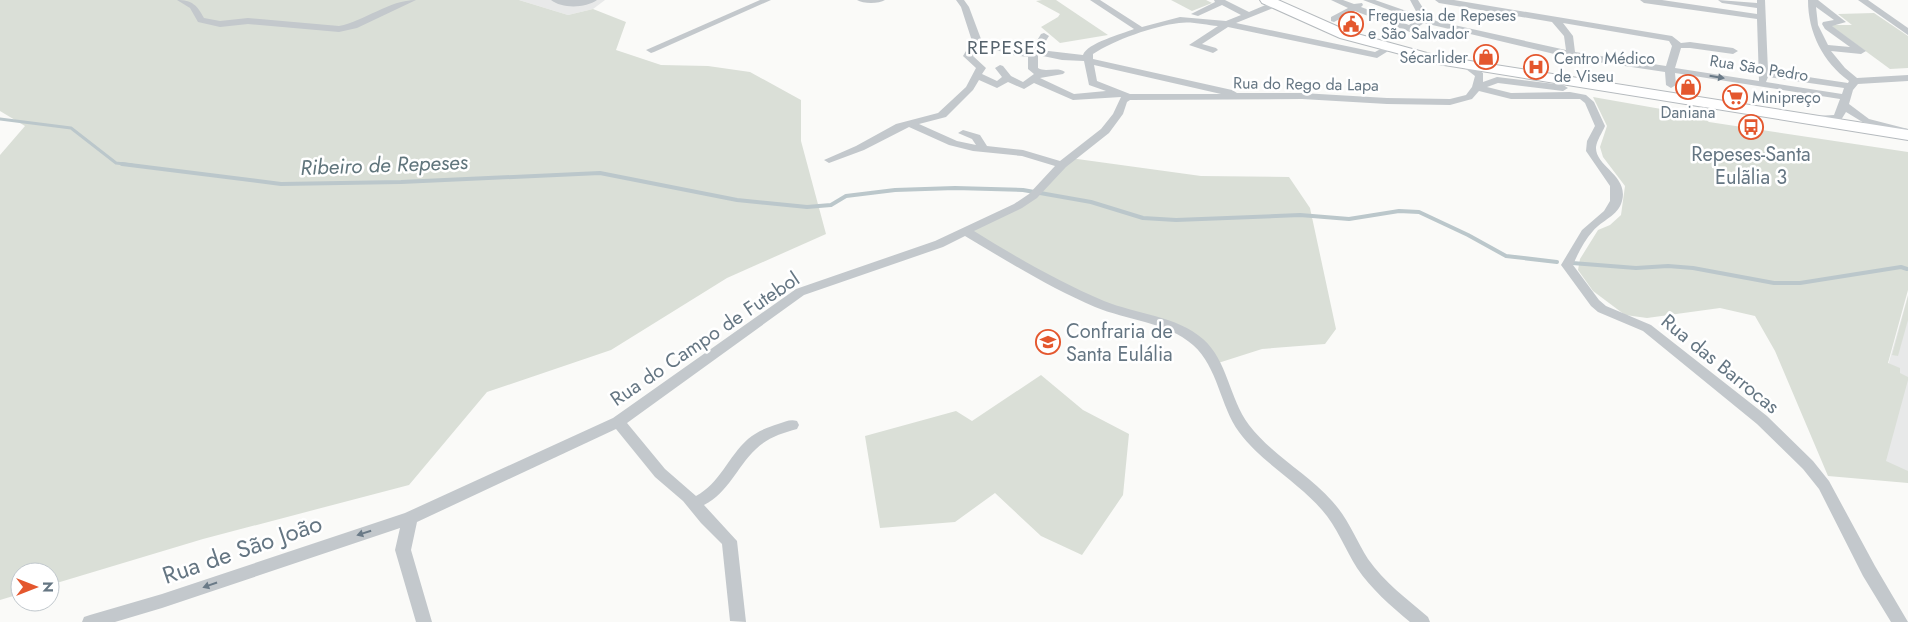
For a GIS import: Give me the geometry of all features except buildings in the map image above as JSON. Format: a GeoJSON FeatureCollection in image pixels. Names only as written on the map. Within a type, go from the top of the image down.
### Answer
{"type":"FeatureCollection","features":[{"type":"Feature","properties":{"kind":"main road"},"geometry":{"type":"LineString","coordinates":[[1271,2],[1323,26],[1388,48],[1479,75],[1611,89],[1908,134]]}},
{"type":"Feature","properties":{"kind":"main road"},"geometry":{"type":"LineString","coordinates":[[1479,75],[1572,86],[1661,105],[1908,143]]}},
{"type":"Feature","properties":{"kind":"street"},"geometry":{"type":"LineString","coordinates":[[181,0],[194,6],[201,20],[220,24],[248,21],[339,29],[354,26],[412,0]]}},
{"type":"Feature","properties":{"kind":"street"},"geometry":{"type":"LineString","coordinates":[[555,0],[566,4],[593,0]]}},
{"type":"Feature","properties":{"kind":"street"},"geometry":{"type":"LineString","coordinates":[[651,50],[767,0]]}},
{"type":"Feature","properties":{"kind":"street"},"geometry":{"type":"LineString","coordinates":[[861,0],[881,0]]}},
{"type":"Feature","properties":{"kind":"street"},"geometry":{"type":"LineString","coordinates":[[960,0],[965,7],[977,41]]}},
{"type":"Feature","properties":{"kind":"street"},"geometry":{"type":"LineString","coordinates":[[1094,0],[1141,30]]}},
{"type":"Feature","properties":{"kind":"street"},"geometry":{"type":"LineString","coordinates":[[1335,0],[1410,29],[1422,20]]}},
{"type":"Feature","properties":{"kind":"street"},"geometry":{"type":"LineString","coordinates":[[1334,19],[1368,0]]}},
{"type":"Feature","properties":{"kind":"street","name":"Rua São Pedro"},"geometry":{"type":"LineString","coordinates":[[1368,0],[1433,23],[1571,55],[1763,84],[1844,101]]}},
{"type":"Feature","properties":{"kind":"street"},"geometry":{"type":"LineString","coordinates":[[1414,0],[1422,14],[1433,23]]}},
{"type":"Feature","properties":{"kind":"street"},"geometry":{"type":"LineString","coordinates":[[1439,0],[1664,36],[1676,43],[1677,46],[1670,70],[1671,85],[1668,91],[1659,94],[1629,89],[1611,89]]}},
{"type":"Feature","properties":{"kind":"street"},"geometry":{"type":"LineString","coordinates":[[1644,0],[1706,4],[1762,17]]}},
{"type":"Feature","properties":{"kind":"street"},"geometry":{"type":"LineString","coordinates":[[1722,0],[1761,3],[1763,84]]}},
{"type":"Feature","properties":{"kind":"street"},"geometry":{"type":"LineString","coordinates":[[1812,0],[1842,22],[1826,24],[1828,27],[1861,51],[1825,48]]}},
{"type":"Feature","properties":{"kind":"street"},"geometry":{"type":"LineString","coordinates":[[1812,0],[1814,26],[1825,48],[1852,83]]}},
{"type":"Feature","properties":{"kind":"street"},"geometry":{"type":"LineString","coordinates":[[1862,0],[1908,32]]}},
{"type":"Feature","properties":{"kind":"street"},"geometry":{"type":"LineString","coordinates":[[1195,14],[1220,1],[1248,16]]}},
{"type":"Feature","properties":{"kind":"street"},"geometry":{"type":"LineString","coordinates":[[1213,50],[1194,45],[1227,24],[1248,16],[1271,2]]}},
{"type":"Feature","properties":{"kind":"street"},"geometry":{"type":"LineString","coordinates":[[1555,19],[1568,36],[1571,55]]}},
{"type":"Feature","properties":{"kind":"street"},"geometry":{"type":"LineString","coordinates":[[1125,95],[1092,83],[1088,53],[1100,45],[1141,30],[1180,20],[1227,24],[1377,55],[1388,48]]}},
{"type":"Feature","properties":{"kind":"street"},"geometry":{"type":"LineString","coordinates":[[1038,76],[1033,69],[1033,54],[1044,36]]}},
{"type":"Feature","properties":{"kind":"street"},"geometry":{"type":"LineString","coordinates":[[977,41],[1016,53],[1088,59],[1209,86],[1242,97]]}},
{"type":"Feature","properties":{"kind":"street"},"geometry":{"type":"LineString","coordinates":[[977,41],[968,56],[977,70],[998,85],[1008,78]]}},
{"type":"Feature","properties":{"kind":"street"},"geometry":{"type":"LineString","coordinates":[[1677,46],[1690,45],[1733,51]]}},
{"type":"Feature","properties":{"kind":"street"},"geometry":{"type":"LineString","coordinates":[[977,70],[1000,68],[1016,53]]}},
{"type":"Feature","properties":{"kind":"street"},"geometry":{"type":"LineString","coordinates":[[1000,68],[1008,78],[1024,86],[1034,81],[1038,76],[1060,72],[1069,58]]}},
{"type":"Feature","properties":{"kind":"street"},"geometry":{"type":"LineString","coordinates":[[830,160],[860,148],[900,126],[942,115],[970,88],[977,70]]}},
{"type":"Feature","properties":{"kind":"street"},"geometry":{"type":"LineString","coordinates":[[1060,72],[1067,81],[1063,91]]}},
{"type":"Feature","properties":{"kind":"street"},"geometry":{"type":"LineString","coordinates":[[1763,73],[1852,83],[1908,78]]}},
{"type":"Feature","properties":{"kind":"street","name":"Rua do Rego da Lapa"},"geometry":{"type":"LineString","coordinates":[[1038,76],[1073,97],[1125,95],[1302,96],[1387,101],[1450,102],[1469,97],[1479,75]]}},
{"type":"Feature","properties":{"kind":"street","name":"Rua das Barrocas"},"geometry":{"type":"LineString","coordinates":[[1479,75],[1511,96],[1577,96],[1589,102],[1600,126],[1591,145],[1591,151],[1612,178],[1617,195],[1612,210],[1605,218],[1590,228],[1567,264],[1594,303],[1602,309],[1647,328],[1762,420],[1808,465],[1824,485],[1869,571],[1900,622]]}},
{"type":"Feature","properties":{"kind":"street"},"geometry":{"type":"LineString","coordinates":[[1775,115],[1791,114],[1837,118],[1852,83]]}},
{"type":"Feature","properties":{"kind":"street"},"geometry":{"type":"LineString","coordinates":[[1671,85],[1681,94],[1700,103]]}},
{"type":"Feature","properties":{"kind":"street","name":"Rua do Campo de Futebol"},"geometry":{"type":"LineString","coordinates":[[410,518],[618,422],[800,292],[880,266],[967,232],[1012,209],[1033,196],[1062,165],[1105,131],[1118,114],[1125,95]]}},
{"type":"Feature","properties":{"kind":"street"},"geometry":{"type":"LineString","coordinates":[[1844,101],[1849,111],[1865,121],[1879,127],[1908,134]]}},
{"type":"Feature","properties":{"kind":"street"},"geometry":{"type":"LineString","coordinates":[[911,124],[953,143],[983,150],[1023,153],[1062,165]]}},
{"type":"Feature","properties":{"kind":"street"},"geometry":{"type":"LineString","coordinates":[[963,133],[976,137],[983,150]]}},
{"type":"Feature","properties":{"kind":"street"},"geometry":{"type":"LineString","coordinates":[[967,232],[1064,287],[1101,304],[1183,332],[1197,341],[1207,351],[1215,364],[1228,400],[1244,429],[1322,501],[1341,523],[1355,551],[1375,580],[1422,622]]}},
{"type":"Feature","properties":{"kind":"street"},"geometry":{"type":"LineString","coordinates":[[618,422],[660,473],[729,541],[738,621]]}},
{"type":"Feature","properties":{"kind":"street"},"geometry":{"type":"LineString","coordinates":[[693,504],[720,488],[748,447],[770,432],[792,425]]}},
{"type":"Feature","properties":{"kind":"street"},"geometry":{"type":"LineString","coordinates":[[410,518],[402,550],[424,622]]}},
{"type":"Feature","properties":{"kind":"street","name":"Rua de São João"},"geometry":{"type":"LineString","coordinates":[[90,622],[162,601],[410,518]]}},
{"type":"Feature","properties":{"kind":"shaded area"},"geometry":{"type":"Polygon","coordinates":[[[0,0],[519,0],[568,15],[593,9],[626,22],[616,50],[661,65],[708,66],[750,72],[801,100],[801,141],[826,234],[727,278],[611,350],[487,392],[409,485],[203,539],[60,582],[60,562],[10,562],[10,597],[0,600],[0,155],[25,126],[0,111],[0,0]]]}},
{"type":"Feature","properties":{"kind":"shaded area"},"geometry":{"type":"Polygon","coordinates":[[[519,0],[605,0],[593,9],[568,15],[519,0]]]}},
{"type":"Feature","properties":{"kind":"shaded area"},"geometry":{"type":"Polygon","coordinates":[[[1056,0],[1108,35],[1060,43],[1041,27],[1060,14],[1036,1],[1056,0]]]}},
{"type":"Feature","properties":{"kind":"shaded area"},"geometry":{"type":"Polygon","coordinates":[[[1171,0],[1206,0],[1212,3],[1192,11],[1171,0]]]}},
{"type":"Feature","properties":{"kind":"shaded area"},"geometry":{"type":"Polygon","coordinates":[[[1874,13],[1908,36],[1908,68],[1890,69],[1830,25],[1852,25],[1838,14],[1874,13]]]}},
{"type":"Feature","properties":{"kind":"shaded area"},"geometry":{"type":"Polygon","coordinates":[[[1593,97],[1701,116],[1709,122],[1908,152],[1908,290],[1888,363],[1900,368],[1900,373],[1908,377],[1908,380],[1886,461],[1908,471],[1908,483],[1828,476],[1775,351],[1755,316],[1720,308],[1647,318],[1625,315],[1593,291],[1578,270],[1580,259],[1598,230],[1610,225],[1621,215],[1625,186],[1603,157],[1600,147],[1607,126],[1593,97]]]}},
{"type":"Feature","properties":{"kind":"shaded area"},"geometry":{"type":"Polygon","coordinates":[[[1070,158],[1201,176],[1289,177],[1310,208],[1336,329],[1325,344],[1262,349],[1215,364],[1183,332],[1101,304],[967,232],[1018,206],[1070,158]]]}},
{"type":"Feature","properties":{"kind":"shaded area"},"geometry":{"type":"Polygon","coordinates":[[[1908,295],[1908,477],[1862,457],[1908,295]]]}},
{"type":"Feature","properties":{"kind":"shaded area"},"geometry":{"type":"Polygon","coordinates":[[[1908,296],[1908,320],[1898,356],[1892,355],[1908,296]]]}},
{"type":"Feature","properties":{"kind":"shaded area"},"geometry":{"type":"Polygon","coordinates":[[[1041,375],[1083,410],[1129,434],[1123,495],[1082,555],[1041,536],[995,493],[955,522],[880,528],[865,436],[956,411],[972,421],[1041,375]]]}},
{"type":"Feature","properties":{"kind":"waterway","name":"Ribeiro de Repeses"},"geometry":{"type":"LineString","coordinates":[[0,119],[71,128],[116,163],[132,165]]}},
{"type":"Feature","properties":{"kind":"waterway"},"geometry":{"type":"LineString","coordinates":[[122,164],[281,184],[401,182],[600,173],[737,200],[807,207],[831,205],[846,196],[895,190],[955,188],[1023,190],[1091,202],[1143,218],[1176,220],[1300,215],[1349,219],[1399,211],[1419,212],[1468,235],[1506,256],[1557,262]]}},
{"type":"Feature","properties":{"kind":"waterway"},"geometry":{"type":"LineString","coordinates":[[1572,263],[1636,268],[1668,266],[1693,268],[1774,283],[1800,283],[1901,267],[1907,269]]}},
{"type":"Feature","properties":{"kind":"place","name":"Freguesia de Repeses e São Salvador"},"geometry":{"type":"Point","coordinates":[1351,24]}},
{"type":"Feature","properties":{"kind":"place","name":"Sécarlider"},"geometry":{"type":"Point","coordinates":[1486,57]}},
{"type":"Feature","properties":{"kind":"place","name":"Centro Médico de Viseu"},"geometry":{"type":"Point","coordinates":[1536,67]}},
{"type":"Feature","properties":{"kind":"place","name":"Daniana"},"geometry":{"type":"Point","coordinates":[1688,87]}},
{"type":"Feature","properties":{"kind":"place","name":"Minipreço"},"geometry":{"type":"Point","coordinates":[1735,97]}},
{"type":"Feature","properties":{"kind":"place","name":"Repeses-Santa Eulãlia 3"},"geometry":{"type":"Point","coordinates":[1751,127]}},
{"type":"Feature","properties":{"kind":"place","name":"Confraria de Santa Eulália"},"geometry":{"type":"Point","coordinates":[1048,342]}},
{"type":"Feature","properties":{"kind":"district","name":"REPESES"},"geometry":{"type":"Point","coordinates":[1007,47]}}]}
